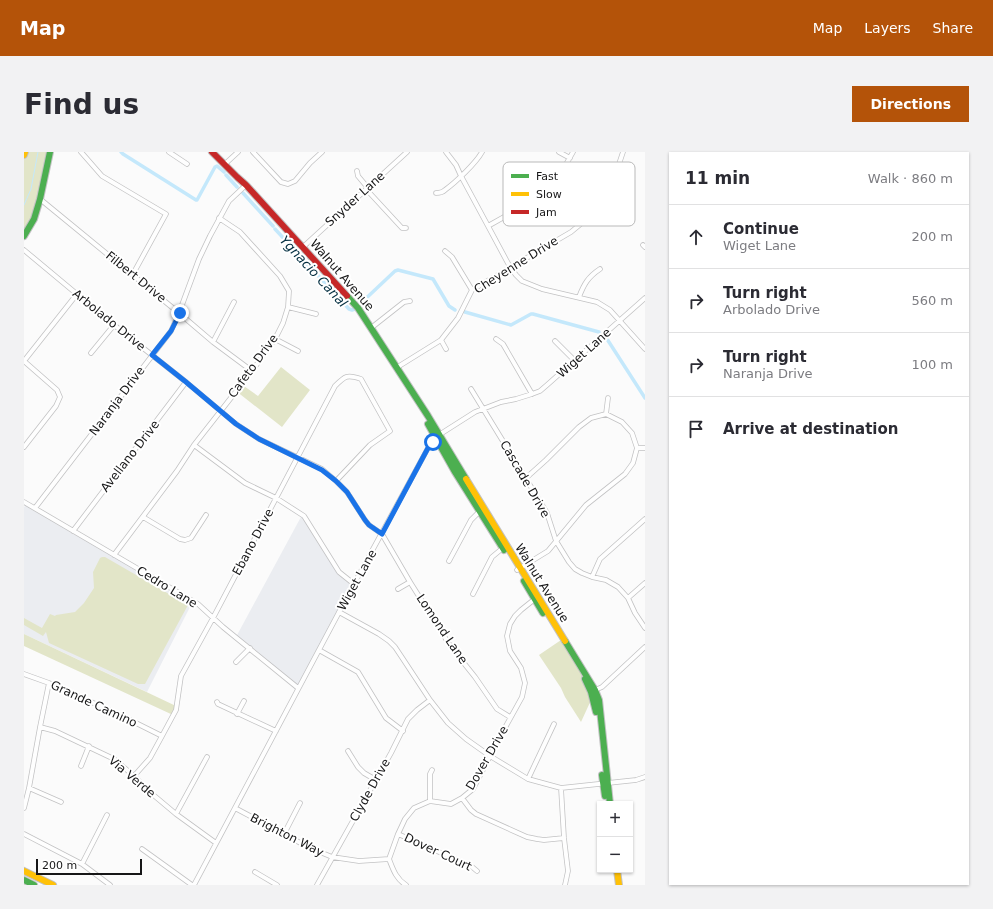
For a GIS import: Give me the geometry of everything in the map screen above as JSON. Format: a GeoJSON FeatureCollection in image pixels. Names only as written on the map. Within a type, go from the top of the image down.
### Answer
{"type":"FeatureCollection","features":[{"type":"Feature","properties":{"kind":"main road"},"geometry":{"type":"LineString","coordinates":[[24,236],[34,219],[50,152]]}},
{"type":"Feature","properties":{"kind":"main road","name":"Walnut Avenue"},"geometry":{"type":"LineString","coordinates":[[212,152],[226,163]]}},
{"type":"Feature","properties":{"kind":"main road","name":"Walnut Avenue"},"geometry":{"type":"LineString","coordinates":[[218,152],[241,181],[246,184],[355,304],[409,389],[481,510],[519,569],[593,691],[605,783],[606,801]]}},
{"type":"Feature","properties":{"kind":"main road","name":"Walnut Avenue"},"geometry":{"type":"LineString","coordinates":[[605,783],[609,801]]}},
{"type":"Feature","properties":{"kind":"main road"},"geometry":{"type":"LineString","coordinates":[[24,871],[46,880],[53,885]]}},
{"type":"Feature","properties":{"kind":"main road"},"geometry":{"type":"LineString","coordinates":[[613,873],[615,885]]}},
{"type":"Feature","properties":{"kind":"main road"},"geometry":{"type":"LineString","coordinates":[[617,873],[618,885]]}},
{"type":"Feature","properties":{"kind":"main road"},"geometry":{"type":"LineString","coordinates":[[24,880],[34,885]]}},
{"type":"Feature","properties":{"kind":"street"},"geometry":{"type":"LineString","coordinates":[[81,152],[102,176],[166,214],[133,274]]}},
{"type":"Feature","properties":{"kind":"street"},"geometry":{"type":"LineString","coordinates":[[169,152],[187,164]]}},
{"type":"Feature","properties":{"kind":"street"},"geometry":{"type":"LineString","coordinates":[[226,163],[238,152]]}},
{"type":"Feature","properties":{"kind":"street"},"geometry":{"type":"LineString","coordinates":[[253,152],[281,182],[288,184],[295,181],[310,163],[322,152]]}},
{"type":"Feature","properties":{"kind":"street","name":"Snyder Lane"},"geometry":{"type":"LineString","coordinates":[[303,247],[407,152]]}},
{"type":"Feature","properties":{"kind":"street"},"geometry":{"type":"LineString","coordinates":[[446,152],[456,165],[510,267],[516,275],[530,285],[597,302],[610,310],[645,349]]}},
{"type":"Feature","properties":{"kind":"street"},"geometry":{"type":"LineString","coordinates":[[436,193],[444,191],[461,176],[482,152]]}},
{"type":"Feature","properties":{"kind":"street"},"geometry":{"type":"LineString","coordinates":[[559,152],[570,158]]}},
{"type":"Feature","properties":{"kind":"street"},"geometry":{"type":"LineString","coordinates":[[567,162],[573,152]]}},
{"type":"Feature","properties":{"kind":"street","name":"Cheyenne Drive"},"geometry":{"type":"LineString","coordinates":[[620,162],[623,152]]}},
{"type":"Feature","properties":{"kind":"street"},"geometry":{"type":"LineString","coordinates":[[357,171],[358,176],[367,188],[402,228],[406,228]]}},
{"type":"Feature","properties":{"kind":"street","name":"Naranja Drive"},"geometry":{"type":"LineString","coordinates":[[35,508],[171,331],[180,313],[199,259],[219,218],[229,201],[246,184]]}},
{"type":"Feature","properties":{"kind":"street","name":"Filbert Drive"},"geometry":{"type":"LineString","coordinates":[[40,199],[133,274],[213,342],[252,371]]}},
{"type":"Feature","properties":{"kind":"street","name":"Cafeto Drive"},"geometry":{"type":"LineString","coordinates":[[114,555],[177,471],[194,445],[252,371],[275,338],[283,323],[288,307],[289,291],[280,276],[240,232],[219,218]]}},
{"type":"Feature","properties":{"kind":"street"},"geometry":{"type":"LineString","coordinates":[[488,226],[503,218]]}},
{"type":"Feature","properties":{"kind":"street","name":"Cheyenne Drive"},"geometry":{"type":"LineString","coordinates":[[396,368],[441,340],[458,318],[472,290],[571,232],[578,226]]}},
{"type":"Feature","properties":{"kind":"street","name":"Arbolado Drive"},"geometry":{"type":"LineString","coordinates":[[24,250],[236,424],[259,439],[322,470],[336,481],[347,492],[369,525],[382,534]]}},
{"type":"Feature","properties":{"kind":"street"},"geometry":{"type":"LineString","coordinates":[[445,252],[452,257],[472,290]]}},
{"type":"Feature","properties":{"kind":"street"},"geometry":{"type":"LineString","coordinates":[[579,297],[583,286],[588,279],[600,270]]}},
{"type":"Feature","properties":{"kind":"street"},"geometry":{"type":"LineString","coordinates":[[24,447],[56,406],[60,397],[57,390],[24,361],[76,294]]}},
{"type":"Feature","properties":{"kind":"street","name":"Wiget Lane"},"geometry":{"type":"LineString","coordinates":[[193,885],[428,448],[437,437],[475,412],[501,402],[540,391],[645,298]]}},
{"type":"Feature","properties":{"kind":"street"},"geometry":{"type":"LineString","coordinates":[[371,328],[404,302],[410,301]]}},
{"type":"Feature","properties":{"kind":"street"},"geometry":{"type":"LineString","coordinates":[[213,342],[234,302]]}},
{"type":"Feature","properties":{"kind":"street"},"geometry":{"type":"LineString","coordinates":[[288,307],[316,314]]}},
{"type":"Feature","properties":{"kind":"street"},"geometry":{"type":"LineString","coordinates":[[91,353],[114,325]]}},
{"type":"Feature","properties":{"kind":"street"},"geometry":{"type":"LineString","coordinates":[[275,338],[298,351]]}},
{"type":"Feature","properties":{"kind":"street"},"geometry":{"type":"LineString","coordinates":[[496,339],[503,344],[532,394]]}},
{"type":"Feature","properties":{"kind":"street"},"geometry":{"type":"LineString","coordinates":[[441,340],[446,349]]}},
{"type":"Feature","properties":{"kind":"street"},"geometry":{"type":"LineString","coordinates":[[555,340],[575,361]]}},
{"type":"Feature","properties":{"kind":"street","name":"Ebano Drive"},"geometry":{"type":"LineString","coordinates":[[134,776],[150,758],[176,710],[181,676],[335,386],[344,377],[352,376],[361,379],[390,431],[370,445],[336,481]]}},
{"type":"Feature","properties":{"kind":"street","name":"Avellano Drive"},"geometry":{"type":"LineString","coordinates":[[73,530],[186,382]]}},
{"type":"Feature","properties":{"kind":"street","name":"Cascade Drive"},"geometry":{"type":"LineString","coordinates":[[471,389],[547,513],[556,541],[569,562],[575,569],[582,573],[606,580],[618,587],[628,598],[635,614],[645,628]]}},
{"type":"Feature","properties":{"kind":"street"},"geometry":{"type":"LineString","coordinates":[[606,414],[608,398]]}},
{"type":"Feature","properties":{"kind":"street"},"geometry":{"type":"LineString","coordinates":[[519,569],[548,550],[586,506],[625,474],[632,463],[637,448],[632,433],[622,422],[606,414],[591,418],[579,427],[526,478]]}},
{"type":"Feature","properties":{"kind":"street"},"geometry":{"type":"LineString","coordinates":[[194,445],[245,483],[276,498],[304,516],[339,572],[354,584]]}},
{"type":"Feature","properties":{"kind":"street"},"geometry":{"type":"LineString","coordinates":[[637,448],[645,448]]}},
{"type":"Feature","properties":{"kind":"street","name":"Cedro Lane"},"geometry":{"type":"LineString","coordinates":[[24,502],[193,600],[298,688]]}},
{"type":"Feature","properties":{"kind":"street"},"geometry":{"type":"LineString","coordinates":[[449,561],[471,520],[481,510]]}},
{"type":"Feature","properties":{"kind":"street"},"geometry":{"type":"LineString","coordinates":[[142,517],[180,539],[185,540],[190,538],[206,515]]}},
{"type":"Feature","properties":{"kind":"street"},"geometry":{"type":"LineString","coordinates":[[592,577],[600,560],[645,519]]}},
{"type":"Feature","properties":{"kind":"street","name":"Lomond Lane"},"geometry":{"type":"LineString","coordinates":[[382,534],[451,647],[475,677],[497,709],[510,718]]}},
{"type":"Feature","properties":{"kind":"street"},"geometry":{"type":"LineString","coordinates":[[473,594],[492,557],[505,547]]}},
{"type":"Feature","properties":{"kind":"street"},"geometry":{"type":"LineString","coordinates":[[398,589],[410,582]]}},
{"type":"Feature","properties":{"kind":"street"},"geometry":{"type":"LineString","coordinates":[[628,598],[645,583]]}},
{"type":"Feature","properties":{"kind":"street","name":"Dover Drive"},"geometry":{"type":"LineString","coordinates":[[430,801],[451,804],[462,798],[473,788],[522,696],[525,683],[521,668],[510,651],[507,636],[510,624],[515,616],[536,598]]}},
{"type":"Feature","properties":{"kind":"street"},"geometry":{"type":"LineString","coordinates":[[339,612],[389,641],[404,659],[430,700],[448,723],[466,739],[490,756],[528,779],[561,788],[636,780],[645,777]]}},
{"type":"Feature","properties":{"kind":"street"},"geometry":{"type":"LineString","coordinates":[[593,691],[602,687],[645,647]]}},
{"type":"Feature","properties":{"kind":"street"},"geometry":{"type":"LineString","coordinates":[[236,662],[250,648]]}},
{"type":"Feature","properties":{"kind":"street"},"geometry":{"type":"LineString","coordinates":[[319,650],[358,672],[386,718],[403,731]]}},
{"type":"Feature","properties":{"kind":"street","name":"Grande Camino"},"geometry":{"type":"LineString","coordinates":[[24,674],[50,683],[162,736]]}},
{"type":"Feature","properties":{"kind":"street"},"geometry":{"type":"LineString","coordinates":[[24,808],[50,683]]}},
{"type":"Feature","properties":{"kind":"street","name":"Clyde Drive"},"geometry":{"type":"LineString","coordinates":[[317,885],[403,731],[408,719],[416,710],[430,700]]}},
{"type":"Feature","properties":{"kind":"street"},"geometry":{"type":"LineString","coordinates":[[237,714],[244,701]]}},
{"type":"Feature","properties":{"kind":"street"},"geometry":{"type":"LineString","coordinates":[[217,702],[218,704],[237,714],[276,731]]}},
{"type":"Feature","properties":{"kind":"street"},"geometry":{"type":"LineString","coordinates":[[528,779],[554,724]]}},
{"type":"Feature","properties":{"kind":"street","name":"Via Verde"},"geometry":{"type":"LineString","coordinates":[[40,727],[55,731],[114,759],[176,814],[216,843]]}},
{"type":"Feature","properties":{"kind":"street"},"geometry":{"type":"LineString","coordinates":[[81,766],[89,746]]}},
{"type":"Feature","properties":{"kind":"street"},"geometry":{"type":"LineString","coordinates":[[348,751],[358,767],[364,773],[376,780]]}},
{"type":"Feature","properties":{"kind":"street"},"geometry":{"type":"LineString","coordinates":[[176,814],[207,757]]}},
{"type":"Feature","properties":{"kind":"street"},"geometry":{"type":"LineString","coordinates":[[406,885],[394,873],[389,859],[405,819],[414,808],[430,801],[430,774],[432,770]]}},
{"type":"Feature","properties":{"kind":"street"},"geometry":{"type":"LineString","coordinates":[[29,788],[61,802]]}},
{"type":"Feature","properties":{"kind":"street"},"geometry":{"type":"LineString","coordinates":[[561,788],[564,838],[568,871],[565,885]]}},
{"type":"Feature","properties":{"kind":"street"},"geometry":{"type":"LineString","coordinates":[[462,798],[476,814],[527,837],[537,840],[564,838]]}},
{"type":"Feature","properties":{"kind":"street"},"geometry":{"type":"LineString","coordinates":[[284,834],[300,803]]}},
{"type":"Feature","properties":{"kind":"street","name":"Brighton Way"},"geometry":{"type":"LineString","coordinates":[[235,808],[308,847],[332,857],[359,861],[389,859]]}},
{"type":"Feature","properties":{"kind":"street"},"geometry":{"type":"LineString","coordinates":[[82,864],[107,815]]}},
{"type":"Feature","properties":{"kind":"street"},"geometry":{"type":"LineString","coordinates":[[24,834],[82,864],[110,885]]}},
{"type":"Feature","properties":{"kind":"street","name":"Dover Court"},"geometry":{"type":"LineString","coordinates":[[398,834],[471,866],[477,871]]}},
{"type":"Feature","properties":{"kind":"street"},"geometry":{"type":"LineString","coordinates":[[142,849],[193,885]]}},
{"type":"Feature","properties":{"kind":"street"},"geometry":{"type":"LineString","coordinates":[[255,872],[277,885]]}},
{"type":"Feature","properties":{"kind":"shaded area"},"geometry":{"type":"Polygon","coordinates":[[[27,504],[193,601],[147,692],[24,634],[24,507],[27,504]]]}},
{"type":"Feature","properties":{"kind":"shaded area"},"geometry":{"type":"Polygon","coordinates":[[[302,515],[339,572],[354,584],[298,688],[236,637],[302,515]]]}},
{"type":"Feature","properties":{"kind":"green space"},"geometry":{"type":"Polygon","coordinates":[[[24,152],[50,152],[40,199],[24,236],[24,152]]]}},
{"type":"Feature","properties":{"kind":"green space"},"geometry":{"type":"Polygon","coordinates":[[[281,367],[310,390],[282,427],[236,391],[241,384],[258,396],[281,367]]]}},
{"type":"Feature","properties":{"kind":"green space"},"geometry":{"type":"Polygon","coordinates":[[[105,557],[188,605],[145,684],[138,684],[49,643],[46,632],[43,636],[24,625],[24,618],[42,628],[50,614],[55,616],[75,612],[84,603],[94,588],[93,572],[100,558],[105,557]]]}},
{"type":"Feature","properties":{"kind":"green space"},"geometry":{"type":"Polygon","coordinates":[[[24,634],[176,706],[173,715],[24,646],[24,634]]]}},
{"type":"Feature","properties":{"kind":"green space"},"geometry":{"type":"Polygon","coordinates":[[[561,640],[584,678],[592,698],[581,722],[539,655],[561,640]]]}},
{"type":"Feature","properties":{"kind":"waterway"},"geometry":{"type":"LineString","coordinates":[[24,205],[31,189],[38,152]]}},
{"type":"Feature","properties":{"kind":"waterway","name":"Ygnacio Canal"},"geometry":{"type":"LineString","coordinates":[[121,152],[196,200],[215,167],[217,166],[224,172]]}},
{"type":"Feature","properties":{"kind":"waterway","name":"Ygnacio Canal"},"geometry":{"type":"LineString","coordinates":[[226,175],[237,187]]}},
{"type":"Feature","properties":{"kind":"waterway","name":"Ygnacio Canal"},"geometry":{"type":"LineString","coordinates":[[243,193],[273,226]]}},
{"type":"Feature","properties":{"kind":"waterway","name":"Ygnacio Canal"},"geometry":{"type":"LineString","coordinates":[[275,229],[349,309],[355,309]]}},
{"type":"Feature","properties":{"kind":"waterway","name":"Ygnacio Canal"},"geometry":{"type":"LineString","coordinates":[[360,304],[395,271],[398,270],[433,279],[449,306],[455,310]]}},
{"type":"Feature","properties":{"kind":"waterway","name":"Ygnacio Canal"},"geometry":{"type":"LineString","coordinates":[[465,312],[511,325],[533,314],[599,332]]}},
{"type":"Feature","properties":{"kind":"waterway","name":"Ygnacio Canal"},"geometry":{"type":"LineString","coordinates":[[607,339],[645,398]]}},
{"type":"Feature","properties":{"kind":"traffic: fast"},"geometry":{"type":"LineString","coordinates":[[24,236],[34,219],[50,152]]}},
{"type":"Feature","properties":{"kind":"traffic: fast"},"geometry":{"type":"LineString","coordinates":[[347,296],[358,308],[428,416],[466,479]]}},
{"type":"Feature","properties":{"kind":"traffic: fast"},"geometry":{"type":"LineString","coordinates":[[428,424],[455,472],[504,550]]}},
{"type":"Feature","properties":{"kind":"traffic: fast"},"geometry":{"type":"LineString","coordinates":[[524,581],[543,613]]}},
{"type":"Feature","properties":{"kind":"traffic: fast"},"geometry":{"type":"LineString","coordinates":[[565,641],[595,690],[599,700],[610,801]]}},
{"type":"Feature","properties":{"kind":"traffic: fast"},"geometry":{"type":"LineString","coordinates":[[585,679],[591,692],[596,712]]}},
{"type":"Feature","properties":{"kind":"traffic: fast"},"geometry":{"type":"LineString","coordinates":[[602,775],[605,796]]}},
{"type":"Feature","properties":{"kind":"traffic: fast"},"geometry":{"type":"LineString","coordinates":[[24,880],[34,885]]}},
{"type":"Feature","properties":{"kind":"traffic: slow"},"geometry":{"type":"LineString","coordinates":[[466,479],[565,641]]}},
{"type":"Feature","properties":{"kind":"traffic: slow"},"geometry":{"type":"LineString","coordinates":[[24,871],[53,885]]}},
{"type":"Feature","properties":{"kind":"traffic: slow"},"geometry":{"type":"LineString","coordinates":[[617,873],[619,885]]}},
{"type":"Feature","properties":{"kind":"traffic: jam"},"geometry":{"type":"LineString","coordinates":[[212,152],[246,185],[347,296]]}},
{"type":"Feature","properties":{"kind":"route"},"geometry":{"type":"LineString","coordinates":[[180,313],[171,331],[152,355],[236,424],[259,439],[322,470],[347,492],[369,525],[382,534],[428,448],[433,442]]}}]}
